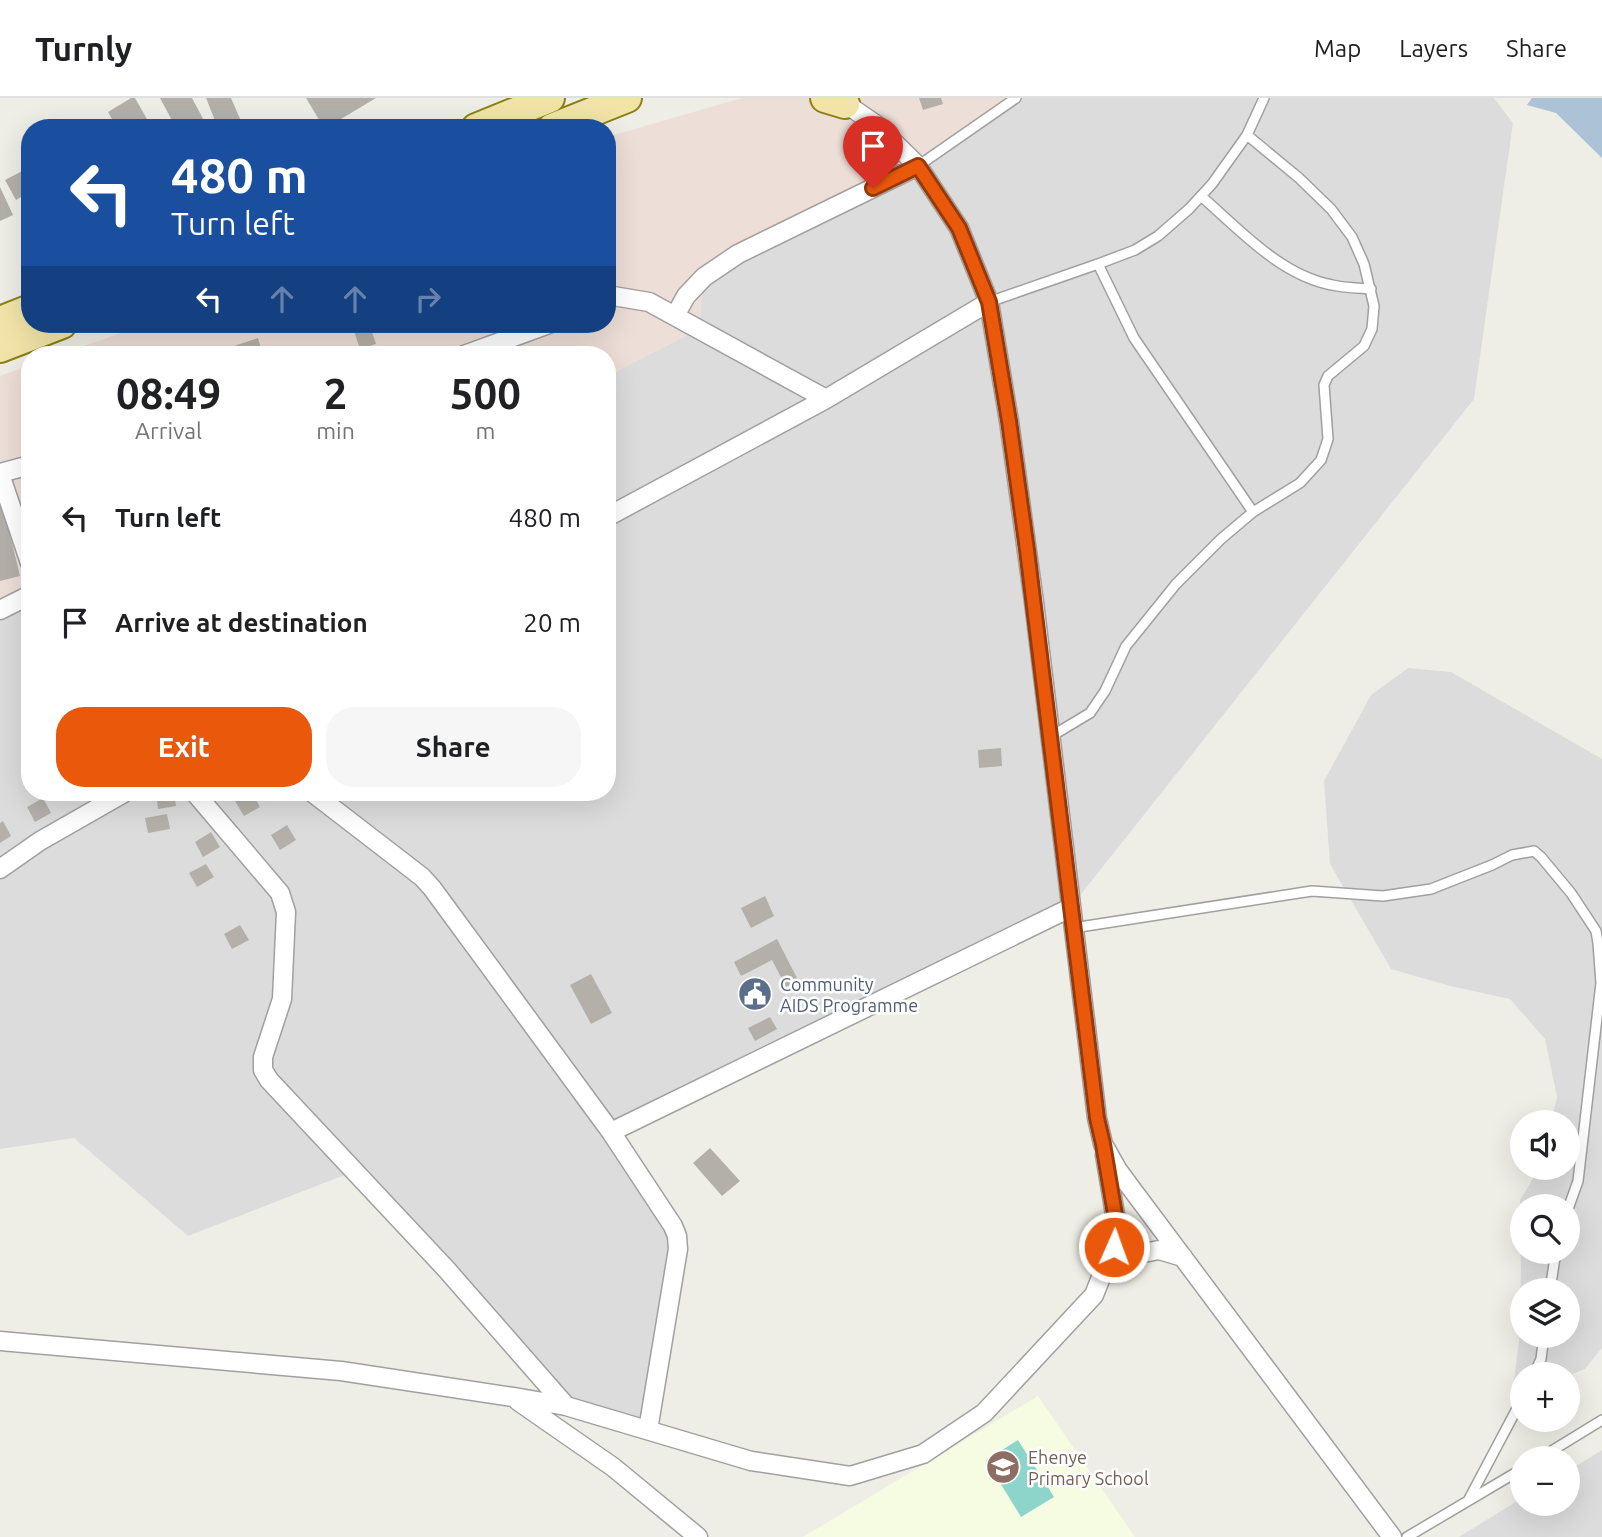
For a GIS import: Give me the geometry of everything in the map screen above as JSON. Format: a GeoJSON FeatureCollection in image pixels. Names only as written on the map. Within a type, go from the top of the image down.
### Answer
{"type":"FeatureCollection","features":[{"type":"Feature","properties":{"kind":"main road"},"geometry":{"type":"LineString","coordinates":[[498,119],[550,98]]}},
{"type":"Feature","properties":{"kind":"main road"},"geometry":{"type":"LineString","coordinates":[[574,119],[627,98]]}},
{"type":"Feature","properties":{"kind":"main road"},"geometry":{"type":"LineString","coordinates":[[0,321],[21,313]]}},
{"type":"Feature","properties":{"kind":"main road"},"geometry":{"type":"LineString","coordinates":[[0,348],[39,333]]}},
{"type":"Feature","properties":{"kind":"street"},"geometry":{"type":"LineString","coordinates":[[0,1341],[341,1371],[513,1397],[566,1406],[751,1461],[850,1476],[923,1454],[984,1413],[1094,1295],[1118,1232],[1097,1118],[1009,421],[989,302],[959,228],[918,166],[875,124],[836,100]]}},
{"type":"Feature","properties":{"kind":"street"},"geometry":{"type":"LineString","coordinates":[[675,316],[686,296],[704,277],[738,254],[918,166]]}},
{"type":"Feature","properties":{"kind":"street"},"geometry":{"type":"LineString","coordinates":[[616,296],[649,302],[826,398]]}},
{"type":"Feature","properties":{"kind":"street"},"geometry":{"type":"LineString","coordinates":[[616,512],[826,398],[989,302]]}},
{"type":"Feature","properties":{"kind":"street"},"geometry":{"type":"LineString","coordinates":[[489,346],[524,333]]}},
{"type":"Feature","properties":{"kind":"street"},"geometry":{"type":"LineString","coordinates":[[21,468],[0,474],[21,536]]}},
{"type":"Feature","properties":{"kind":"street"},"geometry":{"type":"LineString","coordinates":[[0,610],[21,600]]}},
{"type":"Feature","properties":{"kind":"street"},"geometry":{"type":"LineString","coordinates":[[0,869],[40,841],[110,801]]}},
{"type":"Feature","properties":{"kind":"street"},"geometry":{"type":"LineString","coordinates":[[201,801],[280,893],[286,912],[282,999],[263,1057],[263,1070],[447,1270],[566,1406]]}},
{"type":"Feature","properties":{"kind":"street"},"geometry":{"type":"LineString","coordinates":[[323,801],[422,877],[432,888],[611,1132],[673,1226],[678,1249],[648,1430]]}},
{"type":"Feature","properties":{"kind":"street"},"geometry":{"type":"LineString","coordinates":[[611,1132],[1070,908]]}},
{"type":"Feature","properties":{"kind":"street"},"geometry":{"type":"LineString","coordinates":[[1103,1144],[1117,1168],[1392,1537]]}},
{"type":"Feature","properties":{"kind":"street"},"geometry":{"type":"LineString","coordinates":[[1105,1268],[1133,1255],[1159,1250],[1183,1257]]}},
{"type":"Feature","properties":{"kind":"street"},"geometry":{"type":"LineString","coordinates":[[513,1397],[613,1467],[698,1537]]}},
{"type":"Feature","properties":{"kind":"lane"},"geometry":{"type":"LineString","coordinates":[[918,166],[1016,98]]}},
{"type":"Feature","properties":{"kind":"lane"},"geometry":{"type":"LineString","coordinates":[[989,302],[1098,264],[1148,243],[1189,209],[1212,184],[1247,135],[1264,98]]}},
{"type":"Feature","properties":{"kind":"lane"},"geometry":{"type":"LineString","coordinates":[[1050,737],[1090,713],[1105,691],[1126,646],[1176,584],[1252,512],[1300,483],[1321,460],[1328,439],[1324,386],[1328,376],[1364,346],[1372,329],[1374,306],[1371,289],[1352,237],[1331,209],[1247,135]]}},
{"type":"Feature","properties":{"kind":"lane"},"geometry":{"type":"LineString","coordinates":[[1201,196],[1272,257],[1297,273],[1331,285],[1371,289]]}},
{"type":"Feature","properties":{"kind":"lane"},"geometry":{"type":"LineString","coordinates":[[1098,264],[1134,338],[1252,512]]}},
{"type":"Feature","properties":{"kind":"lane"},"geometry":{"type":"LineString","coordinates":[[1073,928],[1312,891],[1383,896],[1432,889],[1512,855],[1534,851],[1571,893],[1597,931],[1601,983],[1578,1181],[1573,1194]]}},
{"type":"Feature","properties":{"kind":"lane"},"geometry":{"type":"LineString","coordinates":[[1560,1446],[1602,1420]]}},
{"type":"Feature","properties":{"kind":"lane"},"geometry":{"type":"LineString","coordinates":[[1467,1502],[1510,1425]]}},
{"type":"Feature","properties":{"kind":"lane"},"geometry":{"type":"LineString","coordinates":[[1407,1537],[1510,1476]]}},
{"type":"Feature","properties":{"kind":"shaded area"},"geometry":{"type":"Polygon","coordinates":[[[742,98],[1016,98],[918,166],[704,277],[699,329],[616,371],[616,346],[84,346],[121,333],[616,333],[616,134],[742,98]]]}},
{"type":"Feature","properties":{"kind":"shaded area"},"geometry":{"type":"Polygon","coordinates":[[[1016,98],[1494,98],[1513,123],[1474,399],[1070,908],[611,1131],[673,1226],[648,1430],[566,1406],[355,1171],[188,1236],[74,1138],[0,1149],[0,610],[21,600],[21,801],[616,801],[616,371],[699,329],[704,277],[1016,98]]]}},
{"type":"Feature","properties":{"kind":"shaded area"},"geometry":{"type":"Polygon","coordinates":[[[1532,98],[1602,98],[1602,158],[1556,113],[1527,105],[1532,98]]]}},
{"type":"Feature","properties":{"kind":"shaded area"},"geometry":{"type":"Polygon","coordinates":[[[21,368],[21,600],[0,610],[0,376],[21,368]]]}},
{"type":"Feature","properties":{"kind":"shaded area"},"geometry":{"type":"Polygon","coordinates":[[[1408,668],[1451,672],[1602,759],[1602,1348],[1585,1369],[1580,1371],[1580,1362],[1516,1362],[1518,1348],[1580,1348],[1580,1278],[1521,1278],[1521,1264],[1580,1264],[1580,1194],[1524,1194],[1532,1180],[1580,1180],[1580,1110],[1554,1110],[1557,1097],[1545,1039],[1510,999],[1391,969],[1330,864],[1324,781],[1371,695],[1408,668]]]}},
{"type":"Feature","properties":{"kind":"shaded area","name":"Ehenye Primary School"},"geometry":{"type":"Polygon","coordinates":[[[1038,1396],[1135,1537],[803,1537],[1038,1396]]]}},
{"type":"Feature","properties":{"kind":"shaded area"},"geometry":{"type":"Polygon","coordinates":[[[1018,1440],[1054,1497],[1021,1517],[986,1460],[1018,1440]]]}},
{"type":"Feature","properties":{"kind":"shaded area"},"geometry":{"type":"Polygon","coordinates":[[[1602,1450],[1602,1537],[1459,1537],[1510,1505],[1510,1516],[1580,1516],[1580,1464],[1602,1450]]]}},
{"type":"Feature","properties":{"kind":"building"},"geometry":{"type":"Polygon","coordinates":[[[135,98],[147,119],[112,119],[108,112],[135,98]]]}},
{"type":"Feature","properties":{"kind":"building"},"geometry":{"type":"Polygon","coordinates":[[[160,98],[192,98],[203,119],[171,119],[160,98]]]}},
{"type":"Feature","properties":{"kind":"building"},"geometry":{"type":"Polygon","coordinates":[[[206,98],[231,98],[240,119],[214,119],[206,98]]]}},
{"type":"Feature","properties":{"kind":"building"},"geometry":{"type":"Polygon","coordinates":[[[306,98],[376,98],[341,119],[319,119],[306,98]]]}},
{"type":"Feature","properties":{"kind":"building"},"geometry":{"type":"Polygon","coordinates":[[[919,98],[941,98],[943,104],[923,110],[919,98]]]}},
{"type":"Feature","properties":{"kind":"building"},"geometry":{"type":"Polygon","coordinates":[[[21,172],[21,197],[16,200],[5,180],[21,172]]]}},
{"type":"Feature","properties":{"kind":"building"},"geometry":{"type":"Polygon","coordinates":[[[0,187],[13,215],[0,221],[0,187]]]}},
{"type":"Feature","properties":{"kind":"building"},"geometry":{"type":"Polygon","coordinates":[[[355,333],[372,333],[376,344],[359,346],[355,333]]]}},
{"type":"Feature","properties":{"kind":"building"},"geometry":{"type":"Polygon","coordinates":[[[258,338],[260,346],[234,346],[258,338]]]}},
{"type":"Feature","properties":{"kind":"building"},"geometry":{"type":"Polygon","coordinates":[[[2,502],[20,576],[0,581],[0,503],[2,502]]]}},
{"type":"Feature","properties":{"kind":"building"},"geometry":{"type":"Polygon","coordinates":[[[1001,748],[1002,766],[979,768],[978,750],[1001,748]]]}},
{"type":"Feature","properties":{"kind":"building"},"geometry":{"type":"Polygon","coordinates":[[[38,801],[45,801],[51,813],[35,822],[27,807],[38,801]]]}},
{"type":"Feature","properties":{"kind":"building"},"geometry":{"type":"Polygon","coordinates":[[[157,801],[175,801],[176,806],[158,809],[157,801]]]}},
{"type":"Feature","properties":{"kind":"building"},"geometry":{"type":"Polygon","coordinates":[[[235,801],[257,801],[260,807],[244,816],[235,801]]]}},
{"type":"Feature","properties":{"kind":"building"},"geometry":{"type":"Polygon","coordinates":[[[167,814],[170,829],[148,833],[145,818],[167,814]]]}},
{"type":"Feature","properties":{"kind":"building"},"geometry":{"type":"Polygon","coordinates":[[[3,821],[11,836],[0,843],[0,823],[3,821]]]}},
{"type":"Feature","properties":{"kind":"building"},"geometry":{"type":"Polygon","coordinates":[[[287,825],[296,840],[280,850],[271,835],[287,825]]]}},
{"type":"Feature","properties":{"kind":"building"},"geometry":{"type":"Polygon","coordinates":[[[211,832],[220,847],[203,857],[195,842],[211,832]]]}},
{"type":"Feature","properties":{"kind":"building"},"geometry":{"type":"Polygon","coordinates":[[[206,864],[214,877],[197,887],[189,873],[206,864]]]}},
{"type":"Feature","properties":{"kind":"building"},"geometry":{"type":"Polygon","coordinates":[[[765,896],[774,916],[751,928],[741,908],[765,896]]]}},
{"type":"Feature","properties":{"kind":"building"},"geometry":{"type":"Polygon","coordinates":[[[240,925],[249,940],[232,949],[224,934],[240,925]]]}},
{"type":"Feature","properties":{"kind":"building"},"geometry":{"type":"Polygon","coordinates":[[[777,939],[798,980],[786,987],[772,960],[741,976],[734,962],[777,939]]]}},
{"type":"Feature","properties":{"kind":"building"},"geometry":{"type":"Polygon","coordinates":[[[591,974],[612,1013],[591,1024],[570,985],[591,974]]]}},
{"type":"Feature","properties":{"kind":"building"},"geometry":{"type":"Polygon","coordinates":[[[770,1017],[777,1029],[755,1041],[748,1028],[770,1017]]]}},
{"type":"Feature","properties":{"kind":"building"},"geometry":{"type":"Polygon","coordinates":[[[710,1148],[740,1181],[722,1196],[693,1163],[710,1148]]]}},
{"type":"Feature","properties":{"kind":"place","name":"Community AIDS Programme"},"geometry":{"type":"Point","coordinates":[755,994]}},
{"type":"Feature","properties":{"kind":"place","name":"Ehenye Primary School"},"geometry":{"type":"Point","coordinates":[1003,1467]}},
{"type":"Feature","properties":{"kind":"route"},"geometry":{"type":"LineString","coordinates":[[873,188],[918,166],[959,228],[989,302],[1027,550],[1097,1118],[1118,1232],[1114,1247]]}}]}
